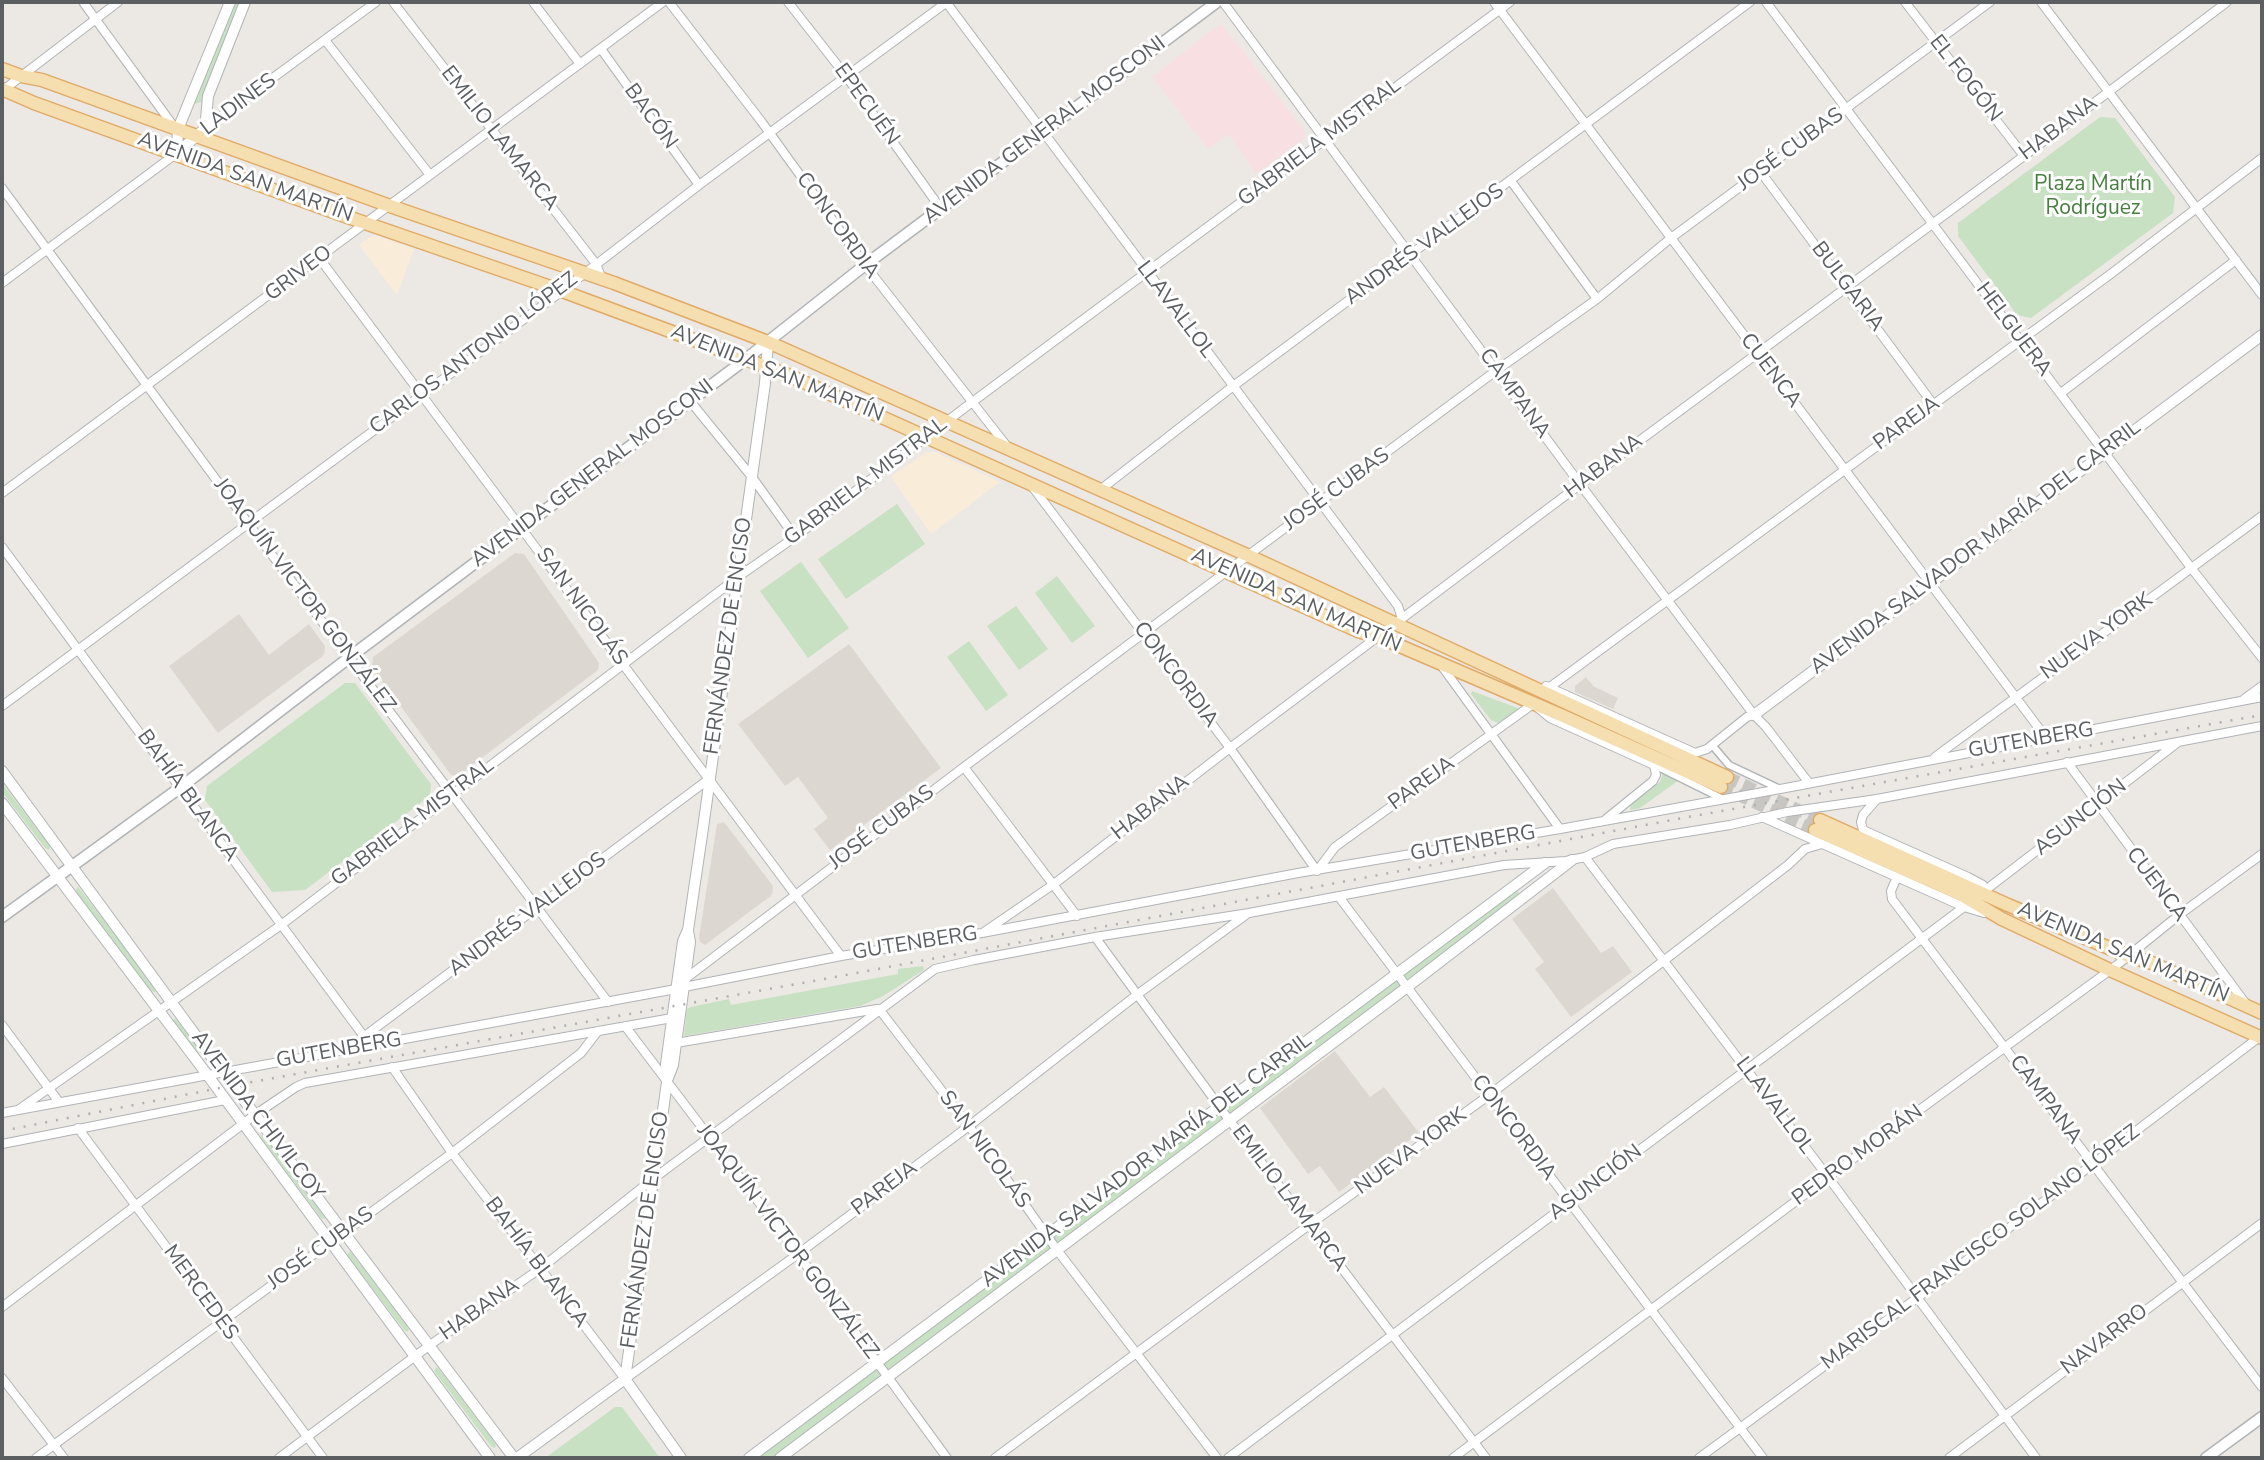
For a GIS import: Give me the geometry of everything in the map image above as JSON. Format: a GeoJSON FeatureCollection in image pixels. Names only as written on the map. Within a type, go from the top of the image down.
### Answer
{"type":"FeatureCollection","features":[{"type":"Feature","properties":{"kind":"main road","name":"AVENIDA GENERAL MOSCONI"},"geometry":{"type":"LineString","coordinates":[[2,917],[181,786],[349,656],[746,359],[865,265],[1217,2]]}},
{"type":"Feature","properties":{"kind":"main road","name":"AVENIDA SAN MARTÍN"},"geometry":{"type":"LineString","coordinates":[[2,69],[42,80],[390,206],[585,272],[768,342],[1398,622],[1724,788]]}},
{"type":"Feature","properties":{"kind":"main road","name":"AVENIDA SAN MARTÍN"},"geometry":{"type":"LineString","coordinates":[[3,90],[766,366],[1358,631],[1379,637],[1724,788]]}},
{"type":"Feature","properties":{"kind":"main road","name":"AVENIDA SAN MARTÍN"},"geometry":{"type":"LineString","coordinates":[[2261,1037],[2002,919],[1960,894],[1818,825],[1983,892],[2128,956],[2152,963],[2262,1013]]}},
{"type":"Feature","properties":{"kind":"main road"},"geometry":{"type":"LineString","coordinates":[[2206,1458],[2262,1417]]}},
{"type":"Feature","properties":{"kind":"street"},"geometry":{"type":"LineString","coordinates":[[83,2],[167,120],[178,129]]}},
{"type":"Feature","properties":{"kind":"street"},"geometry":{"type":"LineString","coordinates":[[3,90],[118,2]]}},
{"type":"Feature","properties":{"kind":"street"},"geometry":{"type":"LineString","coordinates":[[177,153],[178,129],[230,2]]}},
{"type":"Feature","properties":{"kind":"street"},"geometry":{"type":"LineString","coordinates":[[209,125],[206,119],[208,96],[245,2]]}},
{"type":"Feature","properties":{"kind":"street","name":"LADINES"},"geometry":{"type":"LineString","coordinates":[[2,283],[376,2]]}},
{"type":"Feature","properties":{"kind":"street","name":"EMILIO LAMARCA"},"geometry":{"type":"LineString","coordinates":[[393,2],[596,264],[602,279]]}},
{"type":"Feature","properties":{"kind":"street"},"geometry":{"type":"LineString","coordinates":[[533,2],[580,64]]}},
{"type":"Feature","properties":{"kind":"street","name":"GRIVEO"},"geometry":{"type":"LineString","coordinates":[[2,493],[663,2]]}},
{"type":"Feature","properties":{"kind":"street","name":"CONCORDIA"},"geometry":{"type":"LineString","coordinates":[[668,2],[769,133],[865,265],[1008,448]]}},
{"type":"Feature","properties":{"kind":"street","name":"EPECUÉN"},"geometry":{"type":"LineString","coordinates":[[788,2],[846,76],[942,209]]}},
{"type":"Feature","properties":{"kind":"street","name":"CARLOS ANTONIO LÓPEZ"},"geometry":{"type":"LineString","coordinates":[[2,706],[562,291],[699,185],[946,2]]}},
{"type":"Feature","properties":{"kind":"street","name":"LLAVALLOL"},"geometry":{"type":"LineString","coordinates":[[946,2],[1398,606],[1398,622]]}},
{"type":"Feature","properties":{"kind":"street","name":"CAMPANA"},"geometry":{"type":"LineString","coordinates":[[1223,2],[1580,484],[1754,715],[1809,783]]}},
{"type":"Feature","properties":{"kind":"street","name":"GABRIELA MISTRAL"},"geometry":{"type":"LineString","coordinates":[[18,1110],[281,925],[622,664],[1147,273],[1497,6],[1510,2]]}},
{"type":"Feature","properties":{"kind":"street","name":"ANDRÉS VALLEJOS"},"geometry":{"type":"LineString","coordinates":[[1100,490],[1232,387],[1750,2]]}},
{"type":"Feature","properties":{"kind":"street","name":"HELGUERA"},"geometry":{"type":"LineString","coordinates":[[1766,2],[2192,569],[2262,657]]}},
{"type":"Feature","properties":{"kind":"street","name":"EL FOGÓN"},"geometry":{"type":"LineString","coordinates":[[1905,2],[2024,156]]}},
{"type":"Feature","properties":{"kind":"street","name":"JOSÉ CUBAS"},"geometry":{"type":"LineString","coordinates":[[682,985],[794,894],[1497,370],[1597,299],[1671,238],[1990,2]]}},
{"type":"Feature","properties":{"kind":"street"},"geometry":{"type":"LineString","coordinates":[[2041,2],[2262,296]]}},
{"type":"Feature","properties":{"kind":"street","name":"HABANA"},"geometry":{"type":"LineString","coordinates":[[982,933],[1054,884],[1580,484],[1933,224],[2227,2]]}},
{"type":"Feature","properties":{"kind":"street","name":"CUENCA"},"geometry":{"type":"LineString","coordinates":[[1497,6],[2047,739]]}},
{"type":"Feature","properties":{"kind":"street"},"geometry":{"type":"LineString","coordinates":[[325,40],[430,175]]}},
{"type":"Feature","properties":{"kind":"street","name":"BACÓN"},"geometry":{"type":"LineString","coordinates":[[601,49],[699,185]]}},
{"type":"Feature","properties":{"kind":"street","name":"PAREJA"},"geometry":{"type":"LineString","coordinates":[[1550,687],[2021,340],[2262,158]]}},
{"type":"Feature","properties":{"kind":"street","name":"BULGARIA"},"geometry":{"type":"LineString","coordinates":[[1760,171],[1933,404]]}},
{"type":"Feature","properties":{"kind":"street"},"geometry":{"type":"LineString","coordinates":[[1511,181],[1597,299]]}},
{"type":"Feature","properties":{"kind":"street","name":"JOAQUÍN VICTOR GONZÁLEZ"},"geometry":{"type":"LineString","coordinates":[[2,188],[146,386],[608,1002]]}},
{"type":"Feature","properties":{"kind":"street","name":"SAN NICOLÁS"},"geometry":{"type":"LineString","coordinates":[[320,259],[841,956]]}},
{"type":"Feature","properties":{"kind":"street"},"geometry":{"type":"LineString","coordinates":[[2061,393],[2236,260]]}},
{"type":"Feature","properties":{"kind":"street","name":"AVENIDA SALVADOR MARÍA DEL CARRIL"},"geometry":{"type":"LineString","coordinates":[[1688,751],[1702,752],[1747,717],[1754,715],[2262,335]]}},
{"type":"Feature","properties":{"kind":"street","name":"FERNÁNDEZ DE ENCISO"},"geometry":{"type":"LineString","coordinates":[[625,1379],[667,1082],[673,1065],[690,942],[688,930],[752,477],[768,342]]}},
{"type":"Feature","properties":{"kind":"street"},"geometry":{"type":"LineString","coordinates":[[690,401],[752,477],[795,537]]}},
{"type":"Feature","properties":{"kind":"street","name":"CONCORDIA"},"geometry":{"type":"LineString","coordinates":[[1029,483],[1230,748],[1317,871]]}},
{"type":"Feature","properties":{"kind":"street","name":"NUEVA YORK"},"geometry":{"type":"LineString","coordinates":[[1932,759],[2262,516]]}},
{"type":"Feature","properties":{"kind":"street","name":"BAHÍA BLANCA"},"geometry":{"type":"LineString","coordinates":[[2,547],[372,1046]]}},
{"type":"Feature","properties":{"kind":"street"},"geometry":{"type":"LineString","coordinates":[[1441,664],[1560,830]]}},
{"type":"Feature","properties":{"kind":"street","name":"AVENIDA SAN MARTÍN"},"geometry":{"type":"LineString","coordinates":[[1511,678],[1550,687],[1688,751]]}},
{"type":"Feature","properties":{"kind":"street"},"geometry":{"type":"LineString","coordinates":[[2242,701],[2262,686]]}},
{"type":"Feature","properties":{"kind":"street","name":"GUTENBERG"},"geometry":{"type":"LineString","coordinates":[[2,1113],[608,1002],[682,985],[841,956],[1560,830],[1604,821],[1724,788],[1780,789],[2262,697]]}},
{"type":"Feature","properties":{"kind":"street","name":"PAREJA"},"geometry":{"type":"LineString","coordinates":[[1317,871],[1335,847],[1533,704]]}},
{"type":"Feature","properties":{"kind":"street","name":"AVENIDA SAN MARTÍN"},"geometry":{"type":"LineString","coordinates":[[1533,704],[1550,718],[1654,765],[1724,788]]}},
{"type":"Feature","properties":{"kind":"street","name":"GUTENBERG"},"geometry":{"type":"LineString","coordinates":[[915,984],[935,970],[953,964],[1095,937],[1339,897],[1504,865],[1572,860],[1613,844],[1877,799],[2262,726]]}},
{"type":"Feature","properties":{"kind":"street","name":"ASUNCIÓN"},"geometry":{"type":"LineString","coordinates":[[1983,892],[2179,742]]}},
{"type":"Feature","properties":{"kind":"street"},"geometry":{"type":"LineString","coordinates":[[1712,745],[1729,765],[1780,789]]}},
{"type":"Feature","properties":{"kind":"street","name":"CUENCA"},"geometry":{"type":"LineString","coordinates":[[2067,762],[2097,807],[2248,1006]]}},
{"type":"Feature","properties":{"kind":"street"},"geometry":{"type":"LineString","coordinates":[[1604,821],[1653,781],[1656,775],[1654,765]]}},
{"type":"Feature","properties":{"kind":"street"},"geometry":{"type":"LineString","coordinates":[[964,767],[1077,916]]}},
{"type":"Feature","properties":{"kind":"street","name":"AVENIDA CHIVILCOY"},"geometry":{"type":"LineString","coordinates":[[2,771],[172,1003],[516,1458]]}},
{"type":"Feature","properties":{"kind":"street","name":"ANDRÉS VALLEJOS"},"geometry":{"type":"LineString","coordinates":[[347,1049],[709,779]]}},
{"type":"Feature","properties":{"kind":"street","name":"AVENIDA SAN MARTÍN"},"geometry":{"type":"LineString","coordinates":[[1877,799],[1863,815],[1863,830],[1968,877],[1983,885],[1983,892]]}},
{"type":"Feature","properties":{"kind":"street","name":"AVENIDA CHIVILCOY"},"geometry":{"type":"LineString","coordinates":[[2,803],[490,1458]]}},
{"type":"Feature","properties":{"kind":"street","name":"AVENIDA SAN MARTÍN"},"geometry":{"type":"LineString","coordinates":[[1762,817],[1964,907],[2002,919]]}},
{"type":"Feature","properties":{"kind":"street","name":"NUEVA YORK"},"geometry":{"type":"LineString","coordinates":[[995,1458],[1488,1096],[1788,865],[1805,849],[1822,844]]}},
{"type":"Feature","properties":{"kind":"street","name":"PEDRO MORÁN"},"geometry":{"type":"LineString","coordinates":[[1453,1458],[2262,854]]}},
{"type":"Feature","properties":{"kind":"street","name":"LLAVALLOL"},"geometry":{"type":"LineString","coordinates":[[1585,857],[1828,1177],[2036,1458]]}},
{"type":"Feature","properties":{"kind":"street","name":"AVENIDA SALVADOR MARÍA DEL CARRIL"},"geometry":{"type":"LineString","coordinates":[[780,1458],[1230,1121],[1572,860]]}},
{"type":"Feature","properties":{"kind":"street","name":"AVENIDA SALVADOR MARÍA DEL CARRIL"},"geometry":{"type":"LineString","coordinates":[[749,1458],[1545,863]]}},
{"type":"Feature","properties":{"kind":"street","name":"CAMPANA"},"geometry":{"type":"LineString","coordinates":[[1897,877],[1891,891],[1892,899],[2262,1387]]}},
{"type":"Feature","properties":{"kind":"street","name":"CONCORDIA"},"geometry":{"type":"LineString","coordinates":[[1339,897],[1763,1458]]}},
{"type":"Feature","properties":{"kind":"street","name":"ASUNCIÓN"},"geometry":{"type":"LineString","coordinates":[[1228,1458],[1964,907]]}},
{"type":"Feature","properties":{"kind":"street","name":"PAREJA"},"geometry":{"type":"LineString","coordinates":[[516,1458],[798,1254],[1138,994],[1249,913]]}},
{"type":"Feature","properties":{"kind":"street","name":"EMILIO LAMARCA"},"geometry":{"type":"LineString","coordinates":[[1095,937],[1230,1121],[1486,1458]]}},
{"type":"Feature","properties":{"kind":"street","name":"HABANA"},"geometry":{"type":"LineString","coordinates":[[279,1458],[430,1345],[541,1268],[653,1179],[915,984]]}},
{"type":"Feature","properties":{"kind":"street","name":"FERNÁNDEZ DE ENCISO"},"geometry":{"type":"LineString","coordinates":[[667,1082],[666,1064],[672,1018],[682,985]]}},
{"type":"Feature","properties":{"kind":"street"},"geometry":{"type":"LineString","coordinates":[[676,1043],[880,1009]]}},
{"type":"Feature","properties":{"kind":"street","name":"SAN NICOLÁS"},"geometry":{"type":"LineString","coordinates":[[880,1009],[1057,1250],[1217,1458]]}},
{"type":"Feature","properties":{"kind":"street","name":"GUTENBERG"},"geometry":{"type":"LineString","coordinates":[[256,1114],[305,1083],[672,1018]]}},
{"type":"Feature","properties":{"kind":"street"},"geometry":{"type":"LineString","coordinates":[[2,1026],[59,1102]]}},
{"type":"Feature","properties":{"kind":"street","name":"JOAQUÍN VICTOR GONZÁLEZ"},"geometry":{"type":"LineString","coordinates":[[625,1026],[798,1254],[947,1458]]}},
{"type":"Feature","properties":{"kind":"street","name":"JOSÉ CUBAS"},"geometry":{"type":"LineString","coordinates":[[36,1458],[452,1153],[580,1054],[598,1031]]}},
{"type":"Feature","properties":{"kind":"street","name":"MARISCAL FRANCISCO SOLANO LÓPEZ"},"geometry":{"type":"LineString","coordinates":[[1699,1458],[1917,1298],[2261,1037]]}},
{"type":"Feature","properties":{"kind":"street","name":"BAHÍA BLANCA"},"geometry":{"type":"LineString","coordinates":[[392,1067],[452,1153],[625,1379],[681,1458]]}},
{"type":"Feature","properties":{"kind":"street"},"geometry":{"type":"LineString","coordinates":[[2,1144],[225,1100]]}},
{"type":"Feature","properties":{"kind":"street"},"geometry":{"type":"LineString","coordinates":[[2,1307],[256,1114]]}},
{"type":"Feature","properties":{"kind":"street","name":"MERCEDES"},"geometry":{"type":"LineString","coordinates":[[78,1128],[323,1458]]}},
{"type":"Feature","properties":{"kind":"street","name":"NAVARRO"},"geometry":{"type":"LineString","coordinates":[[1949,1458],[2262,1223]]}},
{"type":"Feature","properties":{"kind":"street"},"geometry":{"type":"LineString","coordinates":[[2,1378],[64,1458]]}},
{"type":"Feature","properties":{"kind":"shaded area"},"geometry":{"type":"Polygon","coordinates":[[[1221,23],[1305,132],[1304,138],[1256,174],[1228,134],[1208,149],[1152,77],[1221,23]]]}},
{"type":"Feature","properties":{"kind":"shaded area"},"geometry":{"type":"Polygon","coordinates":[[[377,236],[414,249],[397,295],[359,245],[370,237],[377,236]]]}},
{"type":"Feature","properties":{"kind":"shaded area"},"geometry":{"type":"Polygon","coordinates":[[[926,452],[935,452],[1000,482],[931,534],[891,477],[926,452]]]}},
{"type":"Feature","properties":{"kind":"shaded area"},"geometry":{"type":"Polygon","coordinates":[[[515,553],[524,554],[599,663],[598,670],[458,776],[451,775],[372,667],[373,657],[515,553]]]}},
{"type":"Feature","properties":{"kind":"shaded area"},"geometry":{"type":"Polygon","coordinates":[[[239,614],[269,655],[309,624],[325,646],[324,655],[218,733],[169,666],[239,614]]]}},
{"type":"Feature","properties":{"kind":"shaded area"},"geometry":{"type":"Polygon","coordinates":[[[849,644],[941,768],[830,850],[814,829],[828,818],[798,777],[785,786],[738,724],[849,644]]]}},
{"type":"Feature","properties":{"kind":"shaded area"},"geometry":{"type":"Polygon","coordinates":[[[1586,677],[1593,686],[1618,698],[1613,709],[1575,692],[1575,686],[1586,677]]]}},
{"type":"Feature","properties":{"kind":"shaded area"},"geometry":{"type":"Polygon","coordinates":[[[724,822],[773,886],[772,895],[705,945],[700,942],[699,937],[717,824],[724,822]]]}},
{"type":"Feature","properties":{"kind":"shaded area"},"geometry":{"type":"Polygon","coordinates":[[[1553,888],[1601,953],[1613,946],[1632,972],[1571,1017],[1535,969],[1544,962],[1512,919],[1553,888]]]}},
{"type":"Feature","properties":{"kind":"shaded area"},"geometry":{"type":"Polygon","coordinates":[[[1335,1051],[1370,1097],[1384,1087],[1419,1133],[1339,1192],[1320,1166],[1308,1174],[1260,1108],[1335,1051]]]}},
{"type":"Feature","properties":{"kind":"green space"},"geometry":{"type":"Polygon","coordinates":[[[235,2],[240,2],[202,102],[194,104],[235,2]]]}},
{"type":"Feature","properties":{"kind":"green space","name":"Plaza Martín Rodríguez"},"geometry":{"type":"Polygon","coordinates":[[[2100,117],[2115,118],[2175,197],[2173,213],[2031,318],[2017,315],[1958,236],[1958,223],[2100,117]]]}},
{"type":"Feature","properties":{"kind":"green space"},"geometry":{"type":"Polygon","coordinates":[[[897,504],[925,544],[846,599],[818,559],[897,504]]]}},
{"type":"Feature","properties":{"kind":"green space"},"geometry":{"type":"Polygon","coordinates":[[[801,562],[849,628],[808,658],[760,591],[801,562]]]}},
{"type":"Feature","properties":{"kind":"green space"},"geometry":{"type":"Polygon","coordinates":[[[1057,576],[1095,626],[1072,643],[1035,593],[1057,576]]]}},
{"type":"Feature","properties":{"kind":"green space"},"geometry":{"type":"Polygon","coordinates":[[[1016,606],[1048,649],[1019,670],[987,626],[1016,606]]]}},
{"type":"Feature","properties":{"kind":"green space"},"geometry":{"type":"Polygon","coordinates":[[[969,641],[1008,695],[986,711],[947,657],[969,641]]]}},
{"type":"Feature","properties":{"kind":"green space"},"geometry":{"type":"Polygon","coordinates":[[[345,683],[355,683],[431,784],[430,796],[305,890],[272,892],[205,800],[207,786],[345,683]]]}},
{"type":"Feature","properties":{"kind":"green space"},"geometry":{"type":"Polygon","coordinates":[[[1472,691],[1520,709],[1498,723],[1491,720],[1471,694],[1472,691]]]}},
{"type":"Feature","properties":{"kind":"green space"},"geometry":{"type":"Polygon","coordinates":[[[1663,773],[1679,780],[1640,808],[1630,810],[1631,804],[1660,782],[1663,773]]]}},
{"type":"Feature","properties":{"kind":"green space"},"geometry":{"type":"Polygon","coordinates":[[[2,783],[50,846],[49,850],[2,792],[2,783]]]}},
{"type":"Feature","properties":{"kind":"green space"},"geometry":{"type":"Polygon","coordinates":[[[78,887],[156,987],[155,992],[151,991],[75,891],[78,887]]]}},
{"type":"Feature","properties":{"kind":"green space"},"geometry":{"type":"Polygon","coordinates":[[[1514,887],[1523,898],[780,1458],[749,1458],[1514,887]]]}},
{"type":"Feature","properties":{"kind":"green space"},"geometry":{"type":"Polygon","coordinates":[[[923,966],[924,970],[883,996],[860,1006],[684,1036],[687,1009],[691,1007],[729,999],[731,1005],[898,974],[898,969],[923,966]]]}},
{"type":"Feature","properties":{"kind":"green space"},"geometry":{"type":"Polygon","coordinates":[[[175,1018],[202,1053],[197,1052],[173,1022],[175,1018]]]}},
{"type":"Feature","properties":{"kind":"green space"},"geometry":{"type":"Polygon","coordinates":[[[261,1135],[265,1135],[327,1216],[326,1219],[321,1218],[261,1135]]]}},
{"type":"Feature","properties":{"kind":"green space"},"geometry":{"type":"Polygon","coordinates":[[[350,1251],[409,1328],[408,1332],[347,1255],[350,1251]]]}},
{"type":"Feature","properties":{"kind":"green space"},"geometry":{"type":"Polygon","coordinates":[[[436,1367],[496,1444],[495,1448],[434,1371],[436,1367]]]}},
{"type":"Feature","properties":{"kind":"green space"},"geometry":{"type":"Polygon","coordinates":[[[615,1407],[622,1407],[660,1458],[545,1458],[615,1407]]]}},
{"type":"Feature","properties":{"kind":"tunnel"},"geometry":{"type":"LineString","coordinates":[[1727,777],[1820,820]]}},
{"type":"Feature","properties":{"kind":"tunnel"},"geometry":{"type":"LineString","coordinates":[[1721,787],[1815,830]]}},
{"type":"Feature","properties":{"kind":"railway"},"geometry":{"type":"LineString","coordinates":[[2,1131],[235,1085],[819,980],[1688,817],[2262,715]]}}]}
